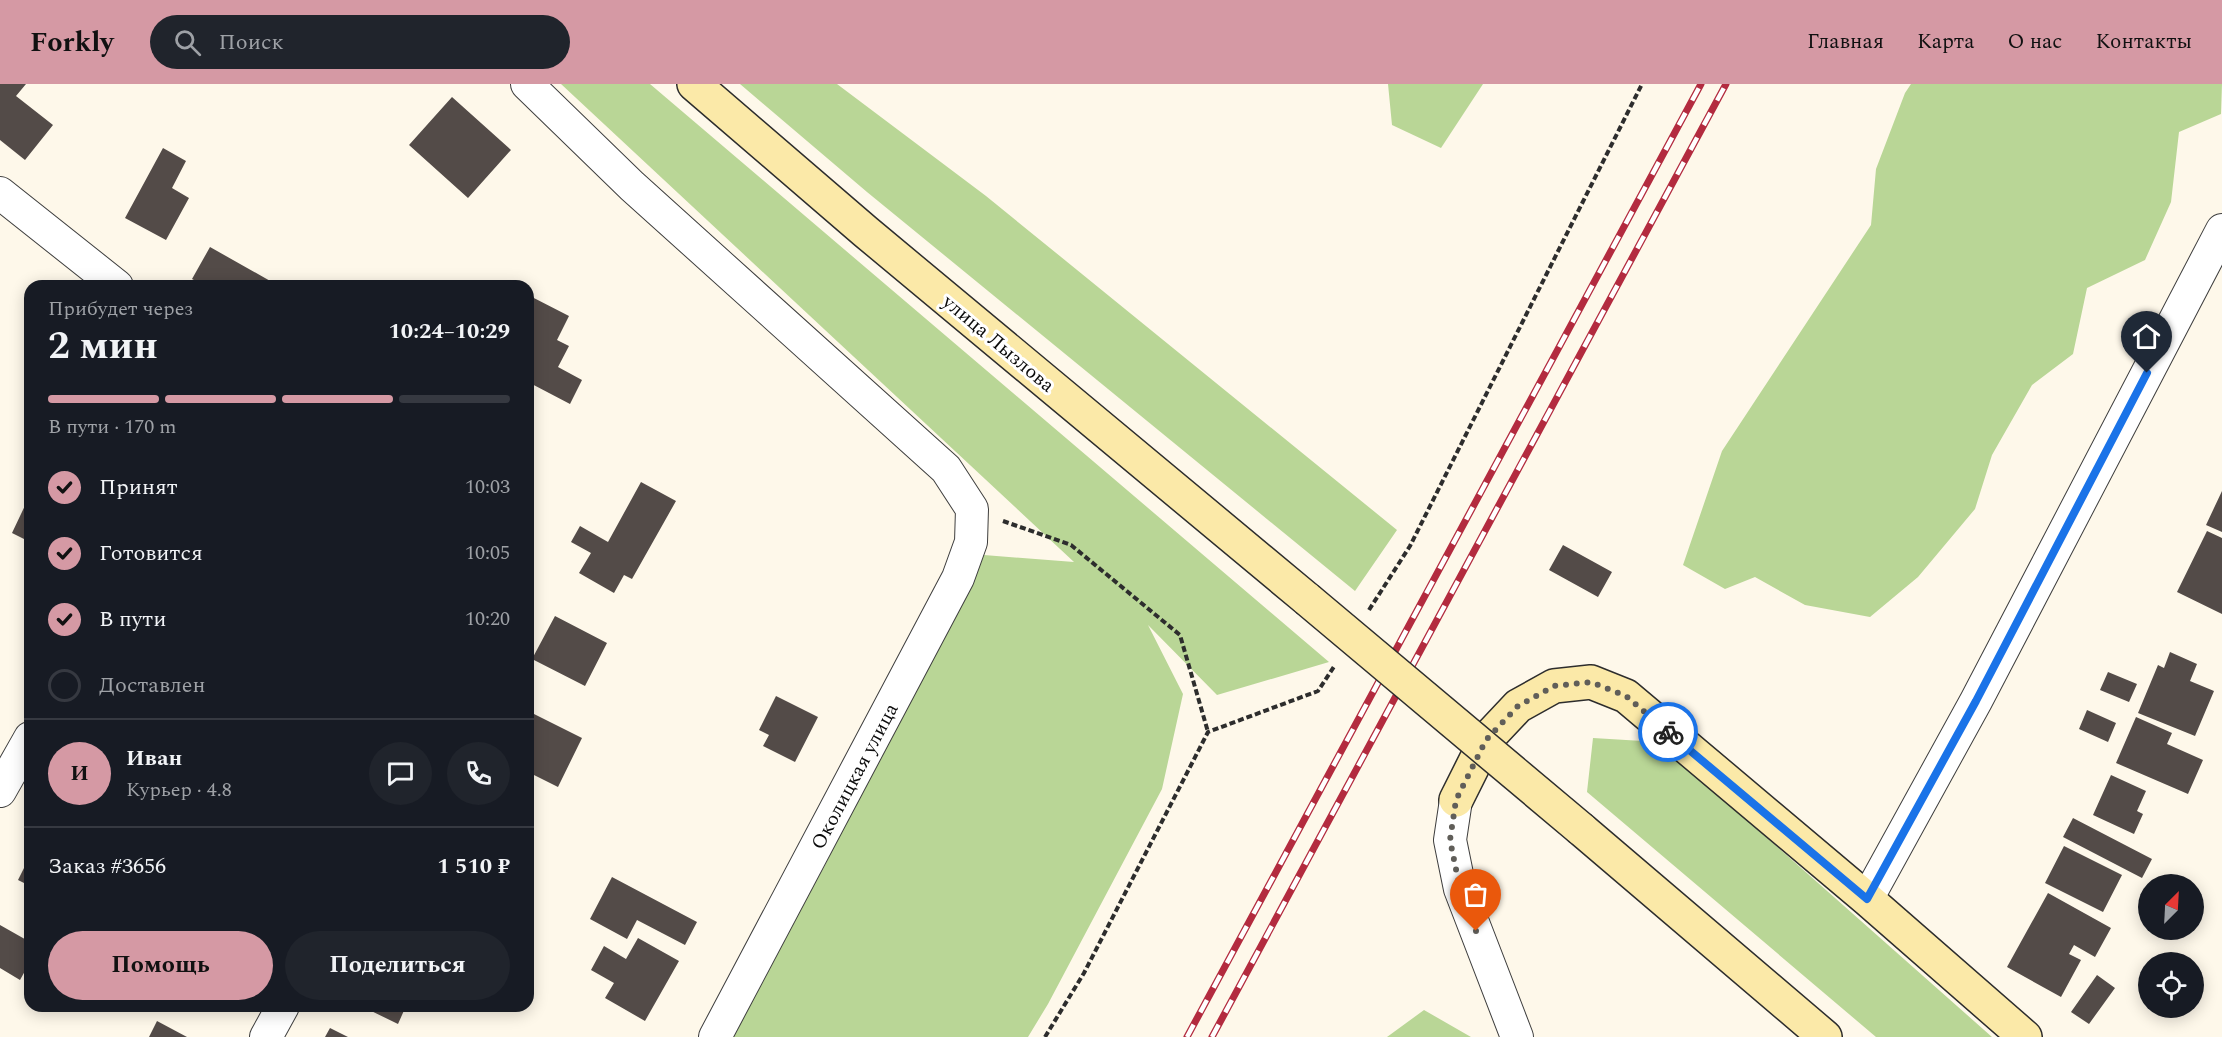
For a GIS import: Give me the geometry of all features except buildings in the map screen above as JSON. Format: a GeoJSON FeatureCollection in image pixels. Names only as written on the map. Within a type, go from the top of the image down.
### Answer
{"type":"FeatureCollection","features":[{"type":"Feature","properties":{"kind":"main road","name":"улица Лызлова"},"geometry":{"type":"LineString","coordinates":[[694,84],[866,232],[1307,599],[1826,1037]]}},
{"type":"Feature","properties":{"kind":"main road"},"geometry":{"type":"LineString","coordinates":[[1456,800],[1486,740],[1518,706],[1554,686],[1591,682],[1626,696],[1867,899],[2025,1037]]}},
{"type":"Feature","properties":{"kind":"street"},"geometry":{"type":"LineString","coordinates":[[527,84],[632,186],[946,469],[972,509]]}},
{"type":"Feature","properties":{"kind":"street"},"geometry":{"type":"LineString","coordinates":[[0,193],[109,280]]}},
{"type":"Feature","properties":{"kind":"street"},"geometry":{"type":"LineString","coordinates":[[1867,899],[1976,701],[2222,230]]}},
{"type":"Feature","properties":{"kind":"street","name":"Околицкая улица"},"geometry":{"type":"LineString","coordinates":[[715,1037],[958,578],[971,542],[972,509]]}},
{"type":"Feature","properties":{"kind":"street"},"geometry":{"type":"LineString","coordinates":[[0,791],[24,749]]}},
{"type":"Feature","properties":{"kind":"street"},"geometry":{"type":"LineString","coordinates":[[1456,800],[1450,840],[1460,889],[1517,1037]]}},
{"type":"Feature","properties":{"kind":"street"},"geometry":{"type":"LineString","coordinates":[[266,1037],[280,1012]]}},
{"type":"Feature","properties":{"kind":"path"},"geometry":{"type":"LineString","coordinates":[[1367,614],[1410,546],[1642,84]]}},
{"type":"Feature","properties":{"kind":"path"},"geometry":{"type":"LineString","coordinates":[[972,509],[1071,545],[1180,635],[1208,732]]}},
{"type":"Feature","properties":{"kind":"path"},"geometry":{"type":"LineString","coordinates":[[1045,1037],[1084,973],[1208,732],[1318,691],[1336,662]]}},
{"type":"Feature","properties":{"kind":"green space"},"geometry":{"type":"Polygon","coordinates":[[[561,84],[650,84],[1329,662],[1217,695],[1148,625],[1183,694],[1162,789],[1048,1004],[1028,1037],[724,1037],[823,869],[984,555],[1074,562],[561,84]]]}},
{"type":"Feature","properties":{"kind":"green space"},"geometry":{"type":"Polygon","coordinates":[[[740,84],[837,84],[986,196],[1397,530],[1355,591],[867,192],[740,84]]]}},
{"type":"Feature","properties":{"kind":"green space"},"geometry":{"type":"Polygon","coordinates":[[[1388,84],[1483,84],[1441,148],[1392,125],[1388,84]]]}},
{"type":"Feature","properties":{"kind":"green space"},"geometry":{"type":"Polygon","coordinates":[[[1911,84],[2222,84],[2221,114],[2179,132],[2171,202],[2145,260],[2087,288],[2073,354],[2032,385],[1992,455],[1975,509],[1918,577],[1870,617],[1805,605],[1755,577],[1725,589],[1683,565],[1722,451],[1871,225],[1876,169],[1905,93],[1911,84]]]}},
{"type":"Feature","properties":{"kind":"green space"},"geometry":{"type":"Polygon","coordinates":[[[1593,738],[1659,742],[1992,1037],[1876,1037],[1587,792],[1593,738]]]}},
{"type":"Feature","properties":{"kind":"green space"},"geometry":{"type":"Polygon","coordinates":[[[1424,1010],[1471,1037],[1387,1037],[1424,1010]]]}},
{"type":"Feature","properties":{"kind":"railway"},"geometry":{"type":"LineString","coordinates":[[1187,1037],[1701,84]]}},
{"type":"Feature","properties":{"kind":"railway"},"geometry":{"type":"LineString","coordinates":[[1212,1037],[1726,84]]}},
{"type":"Feature","properties":{"kind":"way so far"},"geometry":{"type":"LineString","coordinates":[[1476,931],[1460,889],[1450,840],[1456,800],[1486,740],[1518,706],[1554,686],[1591,682],[1626,696],[1668,732]]}},
{"type":"Feature","properties":{"kind":"route"},"geometry":{"type":"LineString","coordinates":[[1668,732],[1867,899],[1976,701],[2147,373]]}}]}
